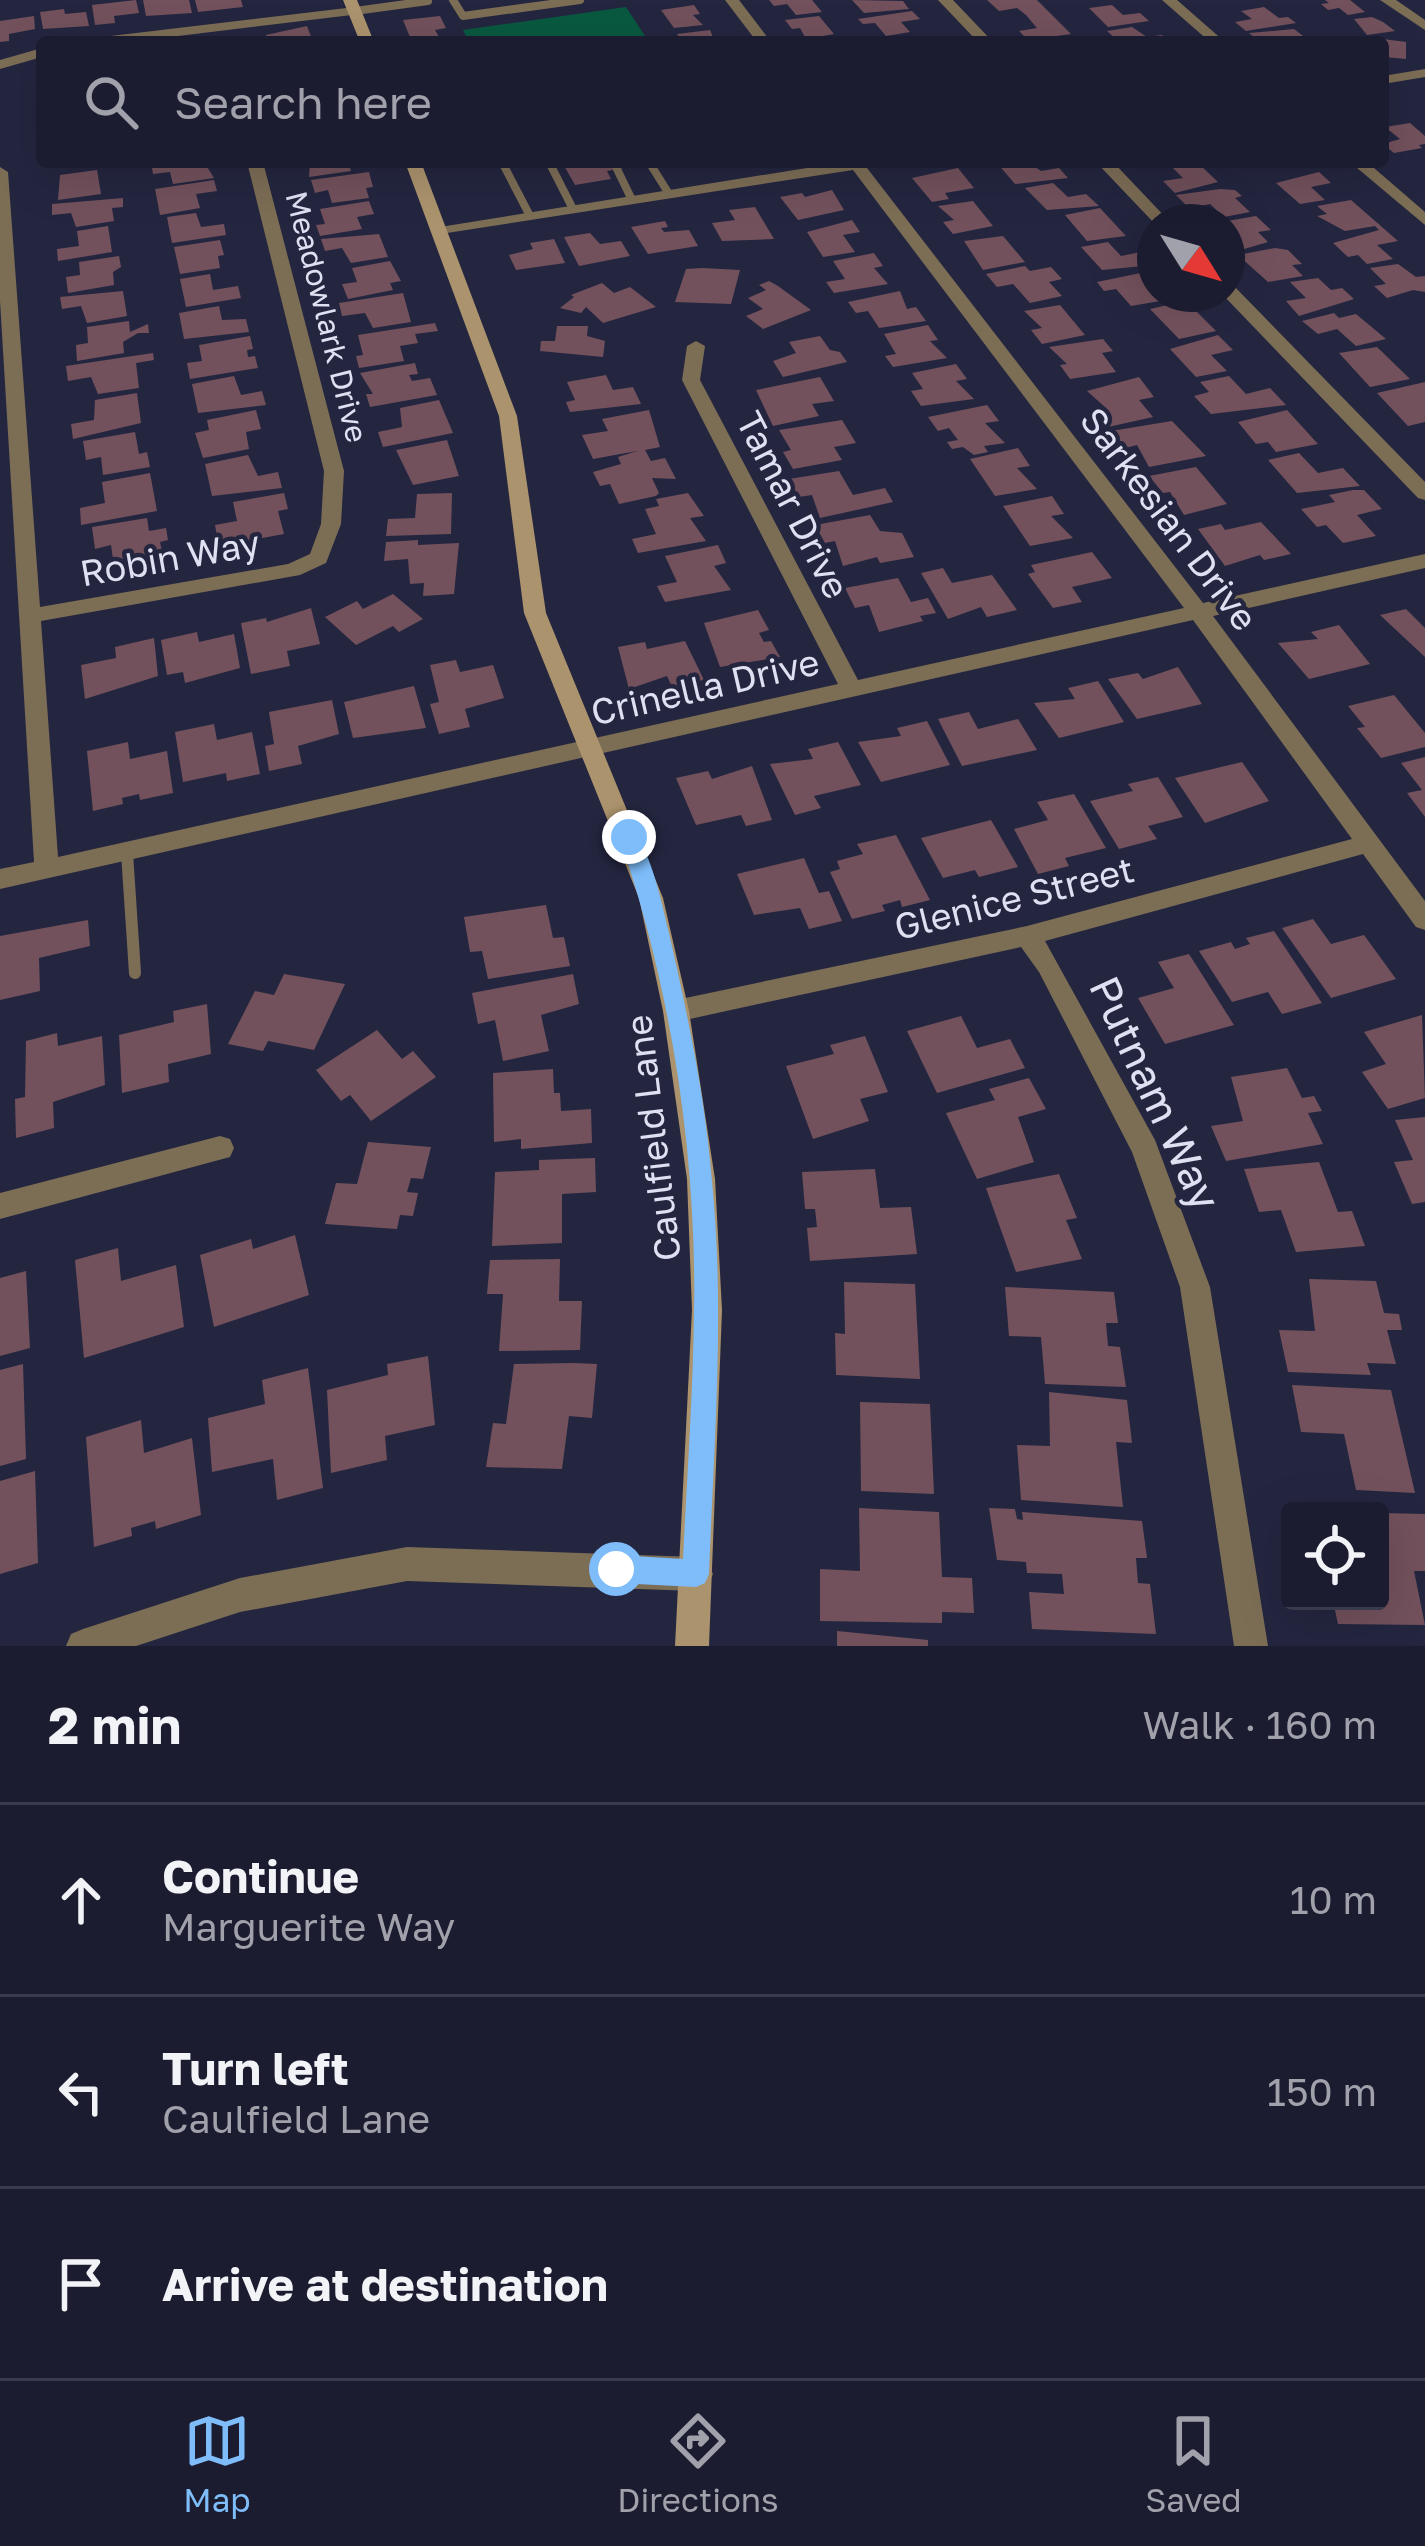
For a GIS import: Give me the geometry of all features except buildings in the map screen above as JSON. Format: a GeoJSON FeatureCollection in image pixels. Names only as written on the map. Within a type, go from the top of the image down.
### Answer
{"type":"FeatureCollection","features":[{"type":"Feature","properties":{"kind":"main road"},"geometry":{"type":"LineString","coordinates":[[352,5],[365,36]]}},
{"type":"Feature","properties":{"kind":"main road","name":"Caulfield Lane"},"geometry":{"type":"LineString","coordinates":[[415,168],[508,416],[535,613],[651,898],[676,1011],[701,1179],[706,1310],[692,1646]]}},
{"type":"Feature","properties":{"kind":"street"},"geometry":{"type":"LineString","coordinates":[[732,0],[759,36]]}},
{"type":"Feature","properties":{"kind":"street"},"geometry":{"type":"LineString","coordinates":[[945,0],[980,36]]}},
{"type":"Feature","properties":{"kind":"street"},"geometry":{"type":"LineString","coordinates":[[1169,0],[1211,36]]}},
{"type":"Feature","properties":{"kind":"street"},"geometry":{"type":"LineString","coordinates":[[1387,0],[1425,26]]}},
{"type":"Feature","properties":{"kind":"street"},"geometry":{"type":"LineString","coordinates":[[221,35],[352,5]]}},
{"type":"Feature","properties":{"kind":"street"},"geometry":{"type":"LineString","coordinates":[[0,65],[36,54]]}},
{"type":"Feature","properties":{"kind":"street"},"geometry":{"type":"LineString","coordinates":[[1389,79],[1425,73]]}},
{"type":"Feature","properties":{"kind":"street","name":"Meadowlark Drive"},"geometry":{"type":"LineString","coordinates":[[257,168],[334,470],[331,524],[319,558]]}},
{"type":"Feature","properties":{"kind":"street"},"geometry":{"type":"LineString","coordinates":[[440,232],[831,168]]}},
{"type":"Feature","properties":{"kind":"street","name":"Sarkesian Drive"},"geometry":{"type":"LineString","coordinates":[[866,168],[1425,920]]}},
{"type":"Feature","properties":{"kind":"street"},"geometry":{"type":"LineString","coordinates":[[1110,168],[1145,204]]}},
{"type":"Feature","properties":{"kind":"street"},"geometry":{"type":"LineString","coordinates":[[1365,168],[1425,220]]}},
{"type":"Feature","properties":{"kind":"street"},"geometry":{"type":"LineString","coordinates":[[0,172],[47,871]]}},
{"type":"Feature","properties":{"kind":"street"},"geometry":{"type":"LineString","coordinates":[[1245,309],[1425,494]]}},
{"type":"Feature","properties":{"kind":"street","name":"Tamar Drive"},"geometry":{"type":"LineString","coordinates":[[696,346],[691,380],[852,690]]}},
{"type":"Feature","properties":{"kind":"street","name":"Robin Way"},"geometry":{"type":"LineString","coordinates":[[30,616],[293,570],[319,558]]}},
{"type":"Feature","properties":{"kind":"street","name":"Crinella Drive"},"geometry":{"type":"LineString","coordinates":[[0,879],[594,750],[1425,560]]}},
{"type":"Feature","properties":{"kind":"street","name":"Glenice Street"},"geometry":{"type":"LineString","coordinates":[[676,1011],[1027,936],[1366,844]]}},
{"type":"Feature","properties":{"kind":"street","name":"Putnam Way"},"geometry":{"type":"LineString","coordinates":[[1027,936],[1048,965],[1145,1149],[1195,1287],[1251,1646]]}},
{"type":"Feature","properties":{"kind":"street"},"geometry":{"type":"LineString","coordinates":[[0,1206],[220,1148]]}},
{"type":"Feature","properties":{"kind":"street"},"geometry":{"type":"LineString","coordinates":[[83,1646],[240,1595],[407,1564],[696,1574]]}},
{"type":"Feature","properties":{"kind":"lane"},"geometry":{"type":"LineString","coordinates":[[453,0],[463,16],[580,0]]}},
{"type":"Feature","properties":{"kind":"lane"},"geometry":{"type":"LineString","coordinates":[[352,5],[428,1]]}},
{"type":"Feature","properties":{"kind":"lane"},"geometry":{"type":"LineString","coordinates":[[505,168],[530,216]]}},
{"type":"Feature","properties":{"kind":"lane"},"geometry":{"type":"LineString","coordinates":[[552,168],[573,209]]}},
{"type":"Feature","properties":{"kind":"lane"},"geometry":{"type":"LineString","coordinates":[[653,168],[669,194]]}},
{"type":"Feature","properties":{"kind":"lane"},"geometry":{"type":"LineString","coordinates":[[617,169],[632,200]]}},
{"type":"Feature","properties":{"kind":"lane"},"geometry":{"type":"LineString","coordinates":[[127,853],[125,881],[135,973]]}},
{"type":"Feature","properties":{"kind":"green space"},"geometry":{"type":"Polygon","coordinates":[[[626,7],[645,36],[466,36],[463,30],[626,7]]]}},
{"type":"Feature","properties":{"kind":"route"},"geometry":{"type":"LineString","coordinates":[[616,1569],[696,1574],[706,1310],[701,1179],[676,1011],[651,898],[629,837]]}}]}
